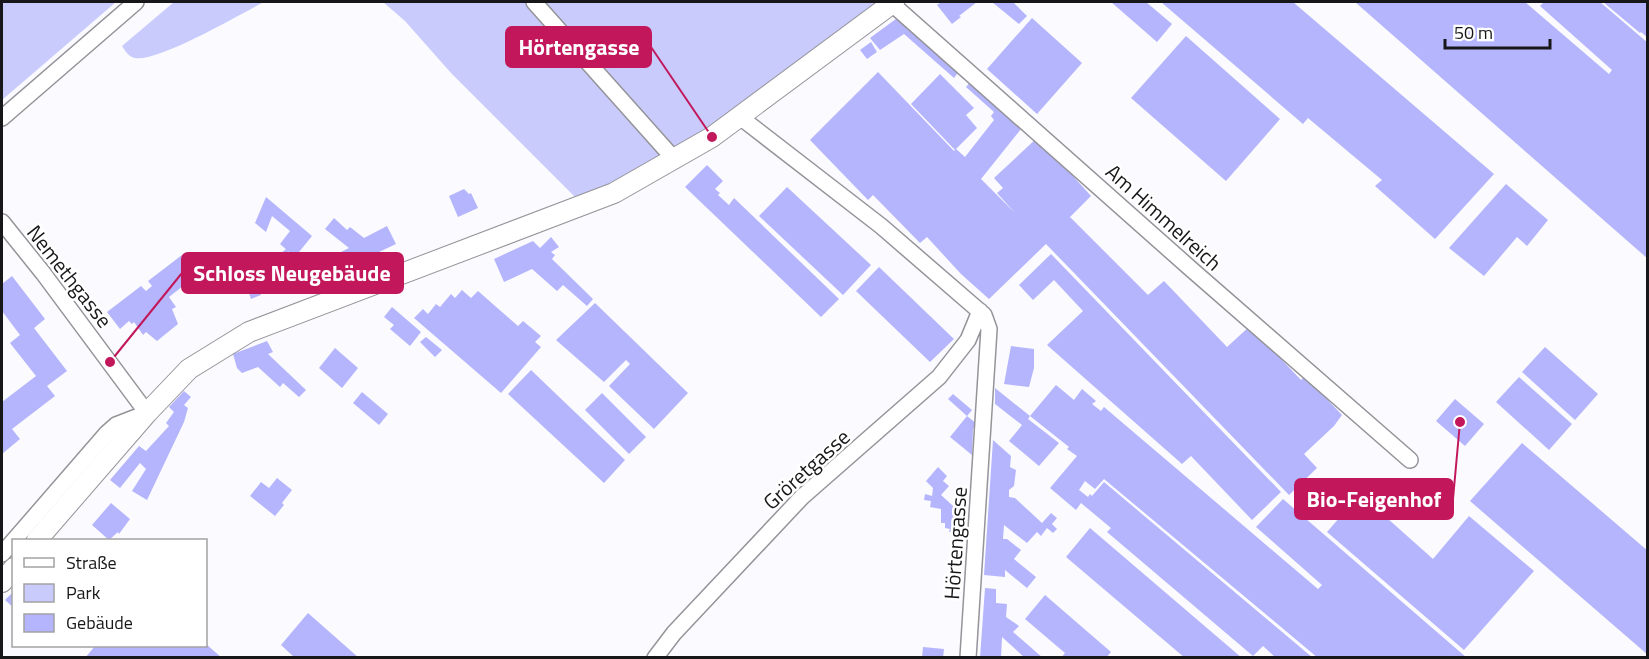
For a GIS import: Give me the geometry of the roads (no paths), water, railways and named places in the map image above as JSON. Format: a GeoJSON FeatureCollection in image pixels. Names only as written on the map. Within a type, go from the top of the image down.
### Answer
{"type":"FeatureCollection","features":[{"type":"Feature","properties":{"kind":"main road"},"geometry":{"type":"LineString","coordinates":[[39,539],[147,413],[196,363],[249,332],[614,194],[675,160],[740,117],[892,2]]}},
{"type":"Feature","properties":{"kind":"main road"},"geometry":{"type":"LineString","coordinates":[[2,582],[12,570]]}},
{"type":"Feature","properties":{"kind":"street"},"geometry":{"type":"LineString","coordinates":[[2,118],[136,2]]}},
{"type":"Feature","properties":{"kind":"street"},"geometry":{"type":"LineString","coordinates":[[534,2],[675,160]]}},
{"type":"Feature","properties":{"kind":"street","name":"Am Himmelreich"},"geometry":{"type":"LineString","coordinates":[[892,2],[1191,269],[1410,460]]}},
{"type":"Feature","properties":{"kind":"street"},"geometry":{"type":"LineString","coordinates":[[740,117],[881,226],[981,311]]}},
{"type":"Feature","properties":{"kind":"street","name":"Nemethgasse"},"geometry":{"type":"LineString","coordinates":[[2,222],[43,273],[147,413]]}},
{"type":"Feature","properties":{"kind":"street","name":"Gröretgasse"},"geometry":{"type":"LineString","coordinates":[[655,657],[674,633],[802,497],[939,378],[968,340],[981,311]]}},
{"type":"Feature","properties":{"kind":"street","name":"Hörtengasse"},"geometry":{"type":"LineString","coordinates":[[968,657],[989,329],[981,311]]}},
{"type":"Feature","properties":{"kind":"street"},"geometry":{"type":"LineString","coordinates":[[15,539],[107,433],[116,425],[147,413]]}},
{"type":"Feature","properties":{"kind":"street"},"geometry":{"type":"LineString","coordinates":[[2,554],[12,542]]}},
{"type":"Feature","properties":{"kind":"place","name":"Hörtengasse"},"geometry":{"type":"Point","coordinates":[712,137]}},
{"type":"Feature","properties":{"kind":"place","name":"Schloss Neugebäude"},"geometry":{"type":"Point","coordinates":[110,362]}},
{"type":"Feature","properties":{"kind":"place","name":"Bio-Feigenhof"},"geometry":{"type":"Point","coordinates":[1460,422]}}]}
